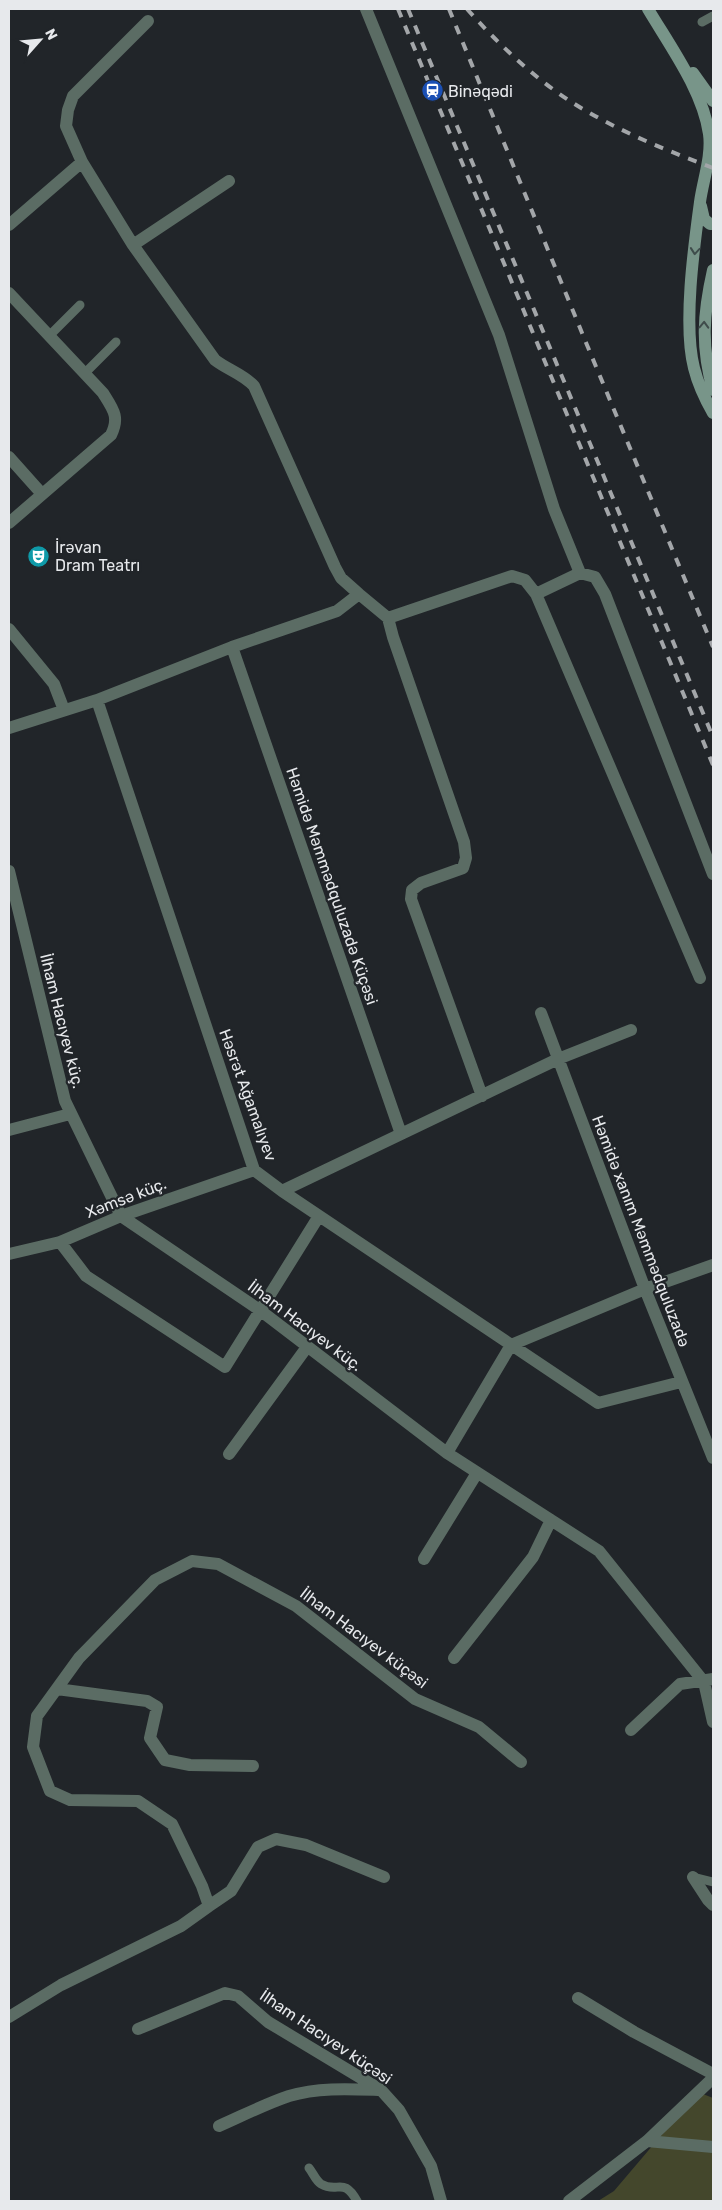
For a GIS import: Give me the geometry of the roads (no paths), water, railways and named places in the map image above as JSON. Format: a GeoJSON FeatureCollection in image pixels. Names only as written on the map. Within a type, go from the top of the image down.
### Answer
{"type":"FeatureCollection","features":[{"type":"Feature","properties":{"kind":"main road"},"geometry":{"type":"LineString","coordinates":[[648,9],[713,101]]}},
{"type":"Feature","properties":{"kind":"main road"},"geometry":{"type":"LineString","coordinates":[[648,9],[691,83],[705,114],[709,146],[700,201],[691,289],[690,334],[694,366],[713,413]]}},
{"type":"Feature","properties":{"kind":"main road"},"geometry":{"type":"LineString","coordinates":[[700,201],[704,219],[713,224]]}},
{"type":"Feature","properties":{"kind":"main road"},"geometry":{"type":"LineString","coordinates":[[713,270],[704,321],[704,342],[713,390]]}},
{"type":"Feature","properties":{"kind":"street"},"geometry":{"type":"LineString","coordinates":[[366,9],[499,335],[554,509],[580,573]]}},
{"type":"Feature","properties":{"kind":"street"},"geometry":{"type":"LineString","coordinates":[[148,22],[73,96],[68,110],[66,126],[82,162],[133,245],[215,360],[227,369],[245,376],[254,386],[341,578],[388,618],[392,636],[464,842],[466,858],[463,868],[421,883],[412,890],[411,899],[482,1096]]}},
{"type":"Feature","properties":{"kind":"street"},"geometry":{"type":"LineString","coordinates":[[9,225],[82,162]]}},
{"type":"Feature","properties":{"kind":"street"},"geometry":{"type":"LineString","coordinates":[[133,245],[229,180]]}},
{"type":"Feature","properties":{"kind":"street"},"geometry":{"type":"LineString","coordinates":[[9,293],[103,393],[114,411],[116,424],[111,435],[9,523]]}},
{"type":"Feature","properties":{"kind":"street"},"geometry":{"type":"LineString","coordinates":[[9,457],[42,494]]}},
{"type":"Feature","properties":{"kind":"street"},"geometry":{"type":"LineString","coordinates":[[536,594],[580,573],[595,577],[605,594],[713,874]]}},
{"type":"Feature","properties":{"kind":"street"},"geometry":{"type":"LineString","coordinates":[[388,618],[512,576],[525,580],[536,594],[700,978]]}},
{"type":"Feature","properties":{"kind":"street"},"geometry":{"type":"LineString","coordinates":[[9,728],[97,700],[232,647],[336,611],[359,594]]}},
{"type":"Feature","properties":{"kind":"street"},"geometry":{"type":"LineString","coordinates":[[9,629],[54,684],[64,710]]}},
{"type":"Feature","properties":{"kind":"street","name":"Həmidə Məmmədquluzadə Küçəsi"},"geometry":{"type":"LineString","coordinates":[[232,647],[401,1134]]}},
{"type":"Feature","properties":{"kind":"street","name":"Həsrət Ağamalıyev"},"geometry":{"type":"LineString","coordinates":[[97,700],[254,1170],[282,1191],[598,1403],[681,1382]]}},
{"type":"Feature","properties":{"kind":"street","name":"İlham Hacıyev küç."},"geometry":{"type":"LineString","coordinates":[[9,871],[64,1100],[121,1216],[260,1311],[447,1453],[600,1551],[709,1680],[713,1722]]}},
{"type":"Feature","properties":{"kind":"street","name":"Həmidə xanım Məmmədquluzadə"},"geometry":{"type":"LineString","coordinates":[[541,1013],[645,1289],[713,1458]]}},
{"type":"Feature","properties":{"kind":"street"},"geometry":{"type":"LineString","coordinates":[[282,1191],[558,1060],[631,1030]]}},
{"type":"Feature","properties":{"kind":"street"},"geometry":{"type":"LineString","coordinates":[[9,1130],[70,1114]]}},
{"type":"Feature","properties":{"kind":"street","name":"Xəmsə küç."},"geometry":{"type":"LineString","coordinates":[[9,1254],[60,1242],[121,1216],[254,1170]]}},
{"type":"Feature","properties":{"kind":"street"},"geometry":{"type":"LineString","coordinates":[[60,1242],[86,1276],[225,1367],[319,1216]]}},
{"type":"Feature","properties":{"kind":"street"},"geometry":{"type":"LineString","coordinates":[[447,1453],[511,1345],[645,1289],[713,1265]]}},
{"type":"Feature","properties":{"kind":"street"},"geometry":{"type":"LineString","coordinates":[[229,1454],[307,1347]]}},
{"type":"Feature","properties":{"kind":"street"},"geometry":{"type":"LineString","coordinates":[[424,1558],[477,1473]]}},
{"type":"Feature","properties":{"kind":"street"},"geometry":{"type":"LineString","coordinates":[[454,1658],[533,1557],[551,1520]]}},
{"type":"Feature","properties":{"kind":"street","name":"İlham Hacıyev küçəsi"},"geometry":{"type":"LineString","coordinates":[[209,1906],[202,1886],[172,1824],[138,1802],[70,1800],[50,1791],[44,1782],[33,1747],[38,1716],[78,1658],[155,1580],[192,1561],[218,1564],[296,1606],[415,1699],[479,1727],[521,1762]]}},
{"type":"Feature","properties":{"kind":"street"},"geometry":{"type":"LineString","coordinates":[[631,1730],[680,1684],[709,1680]]}},
{"type":"Feature","properties":{"kind":"street"},"geometry":{"type":"LineString","coordinates":[[57,1689],[147,1701],[157,1707],[150,1738],[165,1760],[190,1764],[253,1766]]}},
{"type":"Feature","properties":{"kind":"street"},"geometry":{"type":"LineString","coordinates":[[9,2016],[61,1985],[181,1926],[232,1891],[258,1847],[276,1839],[306,1845],[384,1877]]}},
{"type":"Feature","properties":{"kind":"street"},"geometry":{"type":"LineString","coordinates":[[693,1877],[713,1906]]}},
{"type":"Feature","properties":{"kind":"street","name":"İlham Hacıyev küçəsi"},"geometry":{"type":"LineString","coordinates":[[138,2029],[225,1993],[238,1996],[268,2022],[381,2090],[399,2110],[431,2166],[441,2201]]}},
{"type":"Feature","properties":{"kind":"street"},"geometry":{"type":"LineString","coordinates":[[578,1998],[634,2032],[713,2074]]}},
{"type":"Feature","properties":{"kind":"street"},"geometry":{"type":"LineString","coordinates":[[569,2201],[647,2141],[713,2078]]}},
{"type":"Feature","properties":{"kind":"street"},"geometry":{"type":"LineString","coordinates":[[218,2126],[290,2096],[314,2091],[339,2089],[381,2090]]}},
{"type":"Feature","properties":{"kind":"street"},"geometry":{"type":"LineString","coordinates":[[647,2141],[713,2146]]}},
{"type":"Feature","properties":{"kind":"lane"},"geometry":{"type":"LineString","coordinates":[[702,22],[713,16]]}},
{"type":"Feature","properties":{"kind":"lane"},"geometry":{"type":"LineString","coordinates":[[49,336],[80,305]]}},
{"type":"Feature","properties":{"kind":"lane"},"geometry":{"type":"LineString","coordinates":[[85,374],[116,342]]}},
{"type":"Feature","properties":{"kind":"lane"},"geometry":{"type":"LineString","coordinates":[[693,1877],[713,1882]]}},
{"type":"Feature","properties":{"kind":"lane"},"geometry":{"type":"LineString","coordinates":[[309,2168],[319,2183],[329,2187],[342,2186],[351,2190],[357,2201]]}},
{"type":"Feature","properties":{"kind":"railway"},"geometry":{"type":"LineString","coordinates":[[398,9],[713,765]]}},
{"type":"Feature","properties":{"kind":"railway"},"geometry":{"type":"LineString","coordinates":[[408,9],[713,737]]}},
{"type":"Feature","properties":{"kind":"railway"},"geometry":{"type":"LineString","coordinates":[[449,9],[713,647]]}},
{"type":"Feature","properties":{"kind":"railway"},"geometry":{"type":"LineString","coordinates":[[467,9],[523,65],[571,102],[634,136],[713,168]]}},
{"type":"Feature","properties":{"kind":"place","name":"Binəqədi"},"geometry":{"type":"Point","coordinates":[432,91]}},
{"type":"Feature","properties":{"kind":"place","name":"İrəvan Dram Teatrı"},"geometry":{"type":"Point","coordinates":[39,556]}}]}
